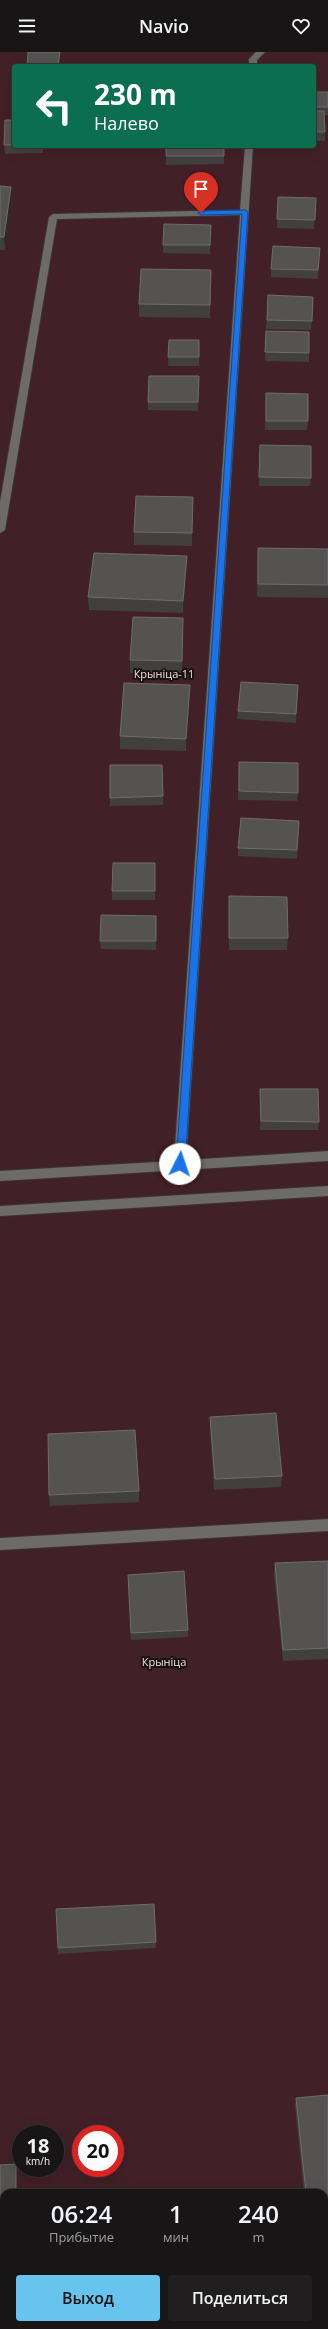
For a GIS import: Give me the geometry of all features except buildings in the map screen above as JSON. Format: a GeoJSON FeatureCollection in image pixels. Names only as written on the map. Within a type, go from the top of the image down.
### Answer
{"type":"FeatureCollection","features":[{"type":"Feature","properties":{"kind":"street"},"geometry":{"type":"LineString","coordinates":[[253,64],[253,59],[261,52]]}},
{"type":"Feature","properties":{"kind":"street"},"geometry":{"type":"LineString","coordinates":[[180,1164],[249,148]]}},
{"type":"Feature","properties":{"kind":"street"},"geometry":{"type":"LineString","coordinates":[[0,530],[53,217],[245,212]]}},
{"type":"Feature","properties":{"kind":"street"},"geometry":{"type":"LineString","coordinates":[[0,1176],[328,1156]]}},
{"type":"Feature","properties":{"kind":"street"},"geometry":{"type":"LineString","coordinates":[[0,1211],[328,1191]]}},
{"type":"Feature","properties":{"kind":"street"},"geometry":{"type":"LineString","coordinates":[[0,1544],[328,1525]]}},
{"type":"Feature","properties":{"kind":"green space"},"geometry":{"type":"Polygon","coordinates":[[[0,52],[328,52],[328,2189],[0,2189],[0,52]]]}},
{"type":"Feature","properties":{"kind":"route"},"geometry":{"type":"LineString","coordinates":[[180,1164],[245,212],[201,213]]}},
{"type":"Feature","properties":{"kind":"park label","name":"Крыніца-11"},"geometry":{"type":"Point","coordinates":[164,674]}},
{"type":"Feature","properties":{"kind":"park label","name":"Крыніца"},"geometry":{"type":"Point","coordinates":[164,1662]}}]}
